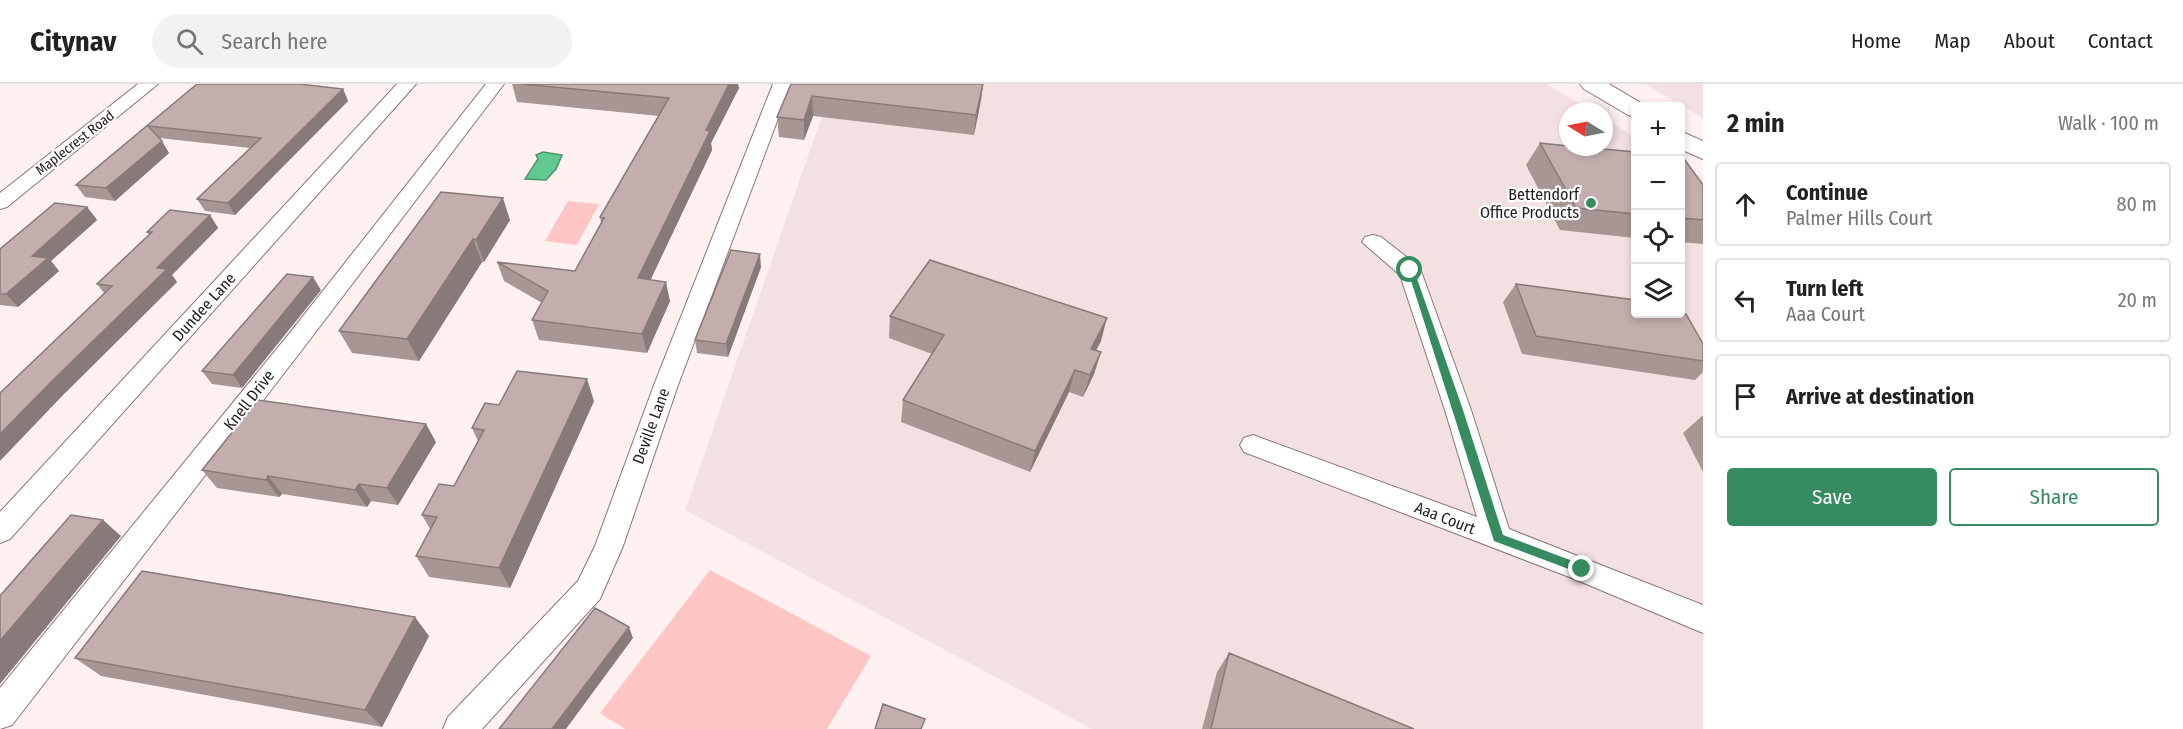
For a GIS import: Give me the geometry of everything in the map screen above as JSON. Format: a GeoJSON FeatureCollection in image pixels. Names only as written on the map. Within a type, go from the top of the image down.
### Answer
{"type":"FeatureCollection","features":[{"type":"Feature","properties":{"kind":"main road"},"geometry":{"type":"LineString","coordinates":[[1592,84],[1631,108]]}},
{"type":"Feature","properties":{"kind":"main road"},"geometry":{"type":"LineString","coordinates":[[1685,141],[1703,151]]}},
{"type":"Feature","properties":{"kind":"street","name":"Maplecrest Road"},"geometry":{"type":"LineString","coordinates":[[0,203],[149,84]]}},
{"type":"Feature","properties":{"kind":"street","name":"Dundee Lane"},"geometry":{"type":"LineString","coordinates":[[0,531],[407,84]]}},
{"type":"Feature","properties":{"kind":"street","name":"Knell Drive"},"geometry":{"type":"LineString","coordinates":[[0,714],[297,340],[495,84]]}},
{"type":"Feature","properties":{"kind":"street","name":"Deville Lane"},"geometry":{"type":"LineString","coordinates":[[460,729],[589,590],[609,546],[666,385],[782,84]]}},
{"type":"Feature","properties":{"kind":"street"},"geometry":{"type":"LineString","coordinates":[[1373,242],[1410,270],[1458,410],[1498,538]]}},
{"type":"Feature","properties":{"kind":"street","name":"Aaa Court"},"geometry":{"type":"LineString","coordinates":[[1253,445],[1703,619]]}},
{"type":"Feature","properties":{"kind":"shaded area"},"geometry":{"type":"Polygon","coordinates":[[[833,84],[1547,84],[1577,102],[1559,102],[1559,156],[1613,156],[1613,124],[1631,135],[1631,318],[1685,318],[1685,167],[1703,178],[1703,729],[1092,729],[685,510],[833,84]]]}},
{"type":"Feature","properties":{"kind":"shaded area"},"geometry":{"type":"Polygon","coordinates":[[[1645,84],[1703,84],[1703,118],[1685,107],[1685,102],[1676,102],[1645,84]]]}},
{"type":"Feature","properties":{"kind":"shaded area"},"geometry":{"type":"Polygon","coordinates":[[[543,152],[562,155],[556,169],[546,180],[525,179],[538,159],[536,155],[543,152]]]}},
{"type":"Feature","properties":{"kind":"shaded area"},"geometry":{"type":"Polygon","coordinates":[[[568,201],[599,204],[577,245],[545,241],[568,201]]]}},
{"type":"Feature","properties":{"kind":"shaded area"},"geometry":{"type":"Polygon","coordinates":[[[710,570],[871,656],[827,729],[625,729],[600,713],[710,570]]]}},
{"type":"Feature","properties":{"kind":"building"},"geometry":{"type":"Polygon","coordinates":[[[197,84],[299,84],[343,89],[228,203],[197,199],[261,138],[148,126],[162,141],[106,188],[76,185],[197,84]]]}},
{"type":"Feature","properties":{"kind":"building"},"geometry":{"type":"Polygon","coordinates":[[[521,84],[729,84],[706,130],[710,131],[638,278],[666,282],[642,334],[532,320],[548,291],[497,262],[575,271],[604,218],[600,217],[669,98],[521,84]]]}},
{"type":"Feature","properties":{"kind":"building"},"geometry":{"type":"Polygon","coordinates":[[[791,84],[983,84],[976,115],[812,96],[804,120],[777,117],[791,84]]]}},
{"type":"Feature","properties":{"kind":"building"},"geometry":{"type":"Polygon","coordinates":[[[1540,143],[1559,145],[1559,156],[1613,156],[1613,150],[1631,152],[1631,214],[1576,208],[1540,143]]]}},
{"type":"Feature","properties":{"kind":"building"},"geometry":{"type":"Polygon","coordinates":[[[1685,160],[1703,185],[1703,220],[1685,218],[1685,160]]]}},
{"type":"Feature","properties":{"kind":"building"},"geometry":{"type":"Polygon","coordinates":[[[441,192],[503,198],[407,339],[339,331],[441,192]]]}},
{"type":"Feature","properties":{"kind":"building"},"geometry":{"type":"Polygon","coordinates":[[[55,203],[87,207],[32,256],[48,258],[6,294],[0,294],[0,249],[55,203]]]}},
{"type":"Feature","properties":{"kind":"building"},"geometry":{"type":"Polygon","coordinates":[[[170,210],[210,215],[157,268],[167,269],[0,434],[0,393],[112,286],[97,284],[152,232],[147,232],[170,210]]]}},
{"type":"Feature","properties":{"kind":"building"},"geometry":{"type":"Polygon","coordinates":[[[731,250],[760,254],[726,344],[695,340],[731,250]]]}},
{"type":"Feature","properties":{"kind":"building"},"geometry":{"type":"Polygon","coordinates":[[[930,260],[1107,318],[1091,349],[1101,352],[1090,375],[1075,370],[1035,451],[903,400],[944,335],[890,316],[930,260]]]}},
{"type":"Feature","properties":{"kind":"building"},"geometry":{"type":"Polygon","coordinates":[[[287,274],[313,277],[233,375],[202,371],[287,274]]]}},
{"type":"Feature","properties":{"kind":"building"},"geometry":{"type":"Polygon","coordinates":[[[1516,284],[1631,299],[1631,318],[1685,318],[1686,314],[1703,344],[1703,361],[1536,336],[1516,284]]]}},
{"type":"Feature","properties":{"kind":"building"},"geometry":{"type":"Polygon","coordinates":[[[517,371],[587,379],[499,568],[416,556],[437,517],[422,515],[439,484],[454,486],[484,430],[472,428],[485,403],[499,405],[517,371]]]}},
{"type":"Feature","properties":{"kind":"building"},"geometry":{"type":"Polygon","coordinates":[[[258,400],[426,424],[387,488],[359,484],[355,490],[268,476],[266,480],[202,470],[258,400]]]}},
{"type":"Feature","properties":{"kind":"building"},"geometry":{"type":"Polygon","coordinates":[[[71,515],[103,520],[0,641],[0,596],[71,515]]]}},
{"type":"Feature","properties":{"kind":"building"},"geometry":{"type":"Polygon","coordinates":[[[142,571],[415,617],[365,710],[75,658],[142,571]]]}},
{"type":"Feature","properties":{"kind":"building"},"geometry":{"type":"Polygon","coordinates":[[[595,608],[629,627],[552,729],[499,729],[595,608]]]}},
{"type":"Feature","properties":{"kind":"building"},"geometry":{"type":"Polygon","coordinates":[[[1229,653],[1414,729],[1211,729],[1229,653]]]}},
{"type":"Feature","properties":{"kind":"building"},"geometry":{"type":"Polygon","coordinates":[[[883,704],[925,719],[921,729],[875,729],[883,704]]]}},
{"type":"Feature","properties":{"kind":"place","name":"Bettendorf Office Products"},"geometry":{"type":"Point","coordinates":[1591,203]}},
{"type":"Feature","properties":{"kind":"route"},"geometry":{"type":"LineString","coordinates":[[1410,270],[1458,410],[1498,538],[1582,569]]}}]}
